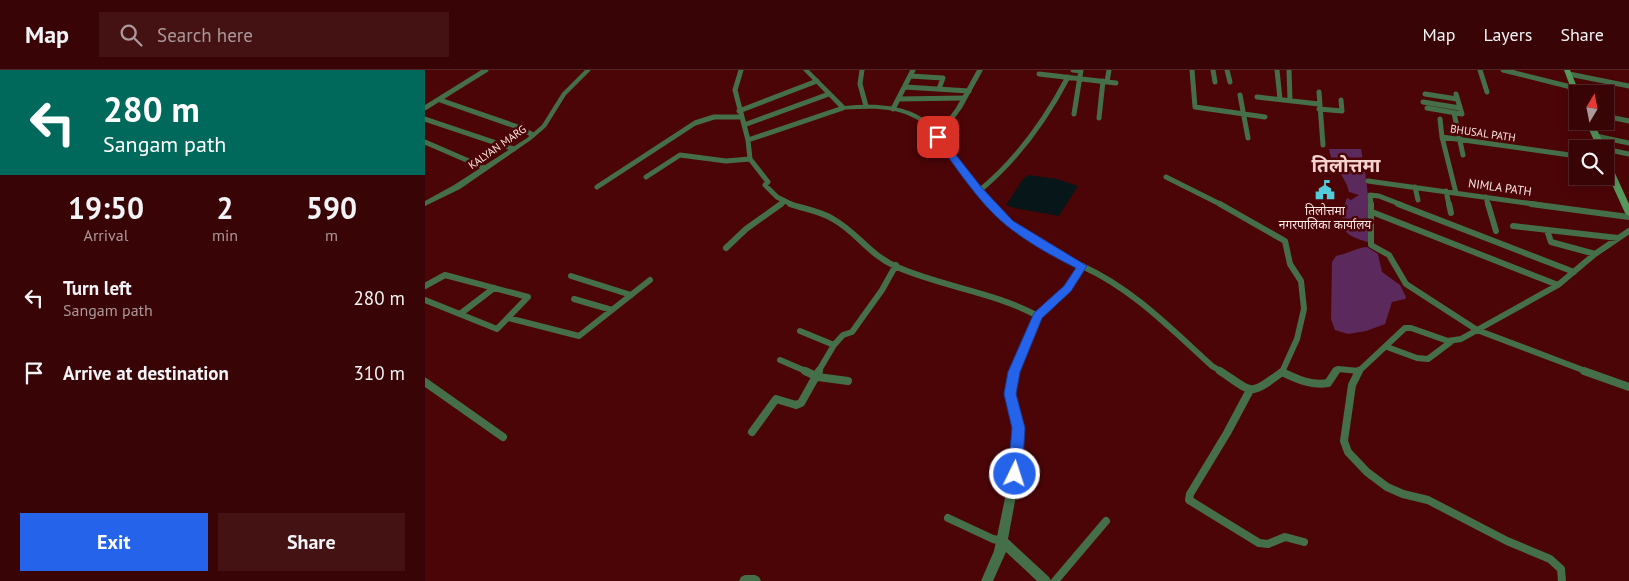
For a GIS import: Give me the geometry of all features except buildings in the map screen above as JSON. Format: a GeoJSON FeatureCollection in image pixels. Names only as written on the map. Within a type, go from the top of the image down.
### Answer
{"type":"FeatureCollection","features":[{"type":"Feature","properties":{"kind":"main road"},"geometry":{"type":"LineString","coordinates":[[1568,72],[1573,85]]}},
{"type":"Feature","properties":{"kind":"main road"},"geometry":{"type":"LineString","coordinates":[[1593,130],[1598,140]]}},
{"type":"Feature","properties":{"kind":"main road"},"geometry":{"type":"LineString","coordinates":[[1614,180],[1629,213]]}},
{"type":"Feature","properties":{"kind":"street"},"geometry":{"type":"LineString","coordinates":[[425,108],[486,70]]}},
{"type":"Feature","properties":{"kind":"street","name":"KALYAN MARG"},"geometry":{"type":"LineString","coordinates":[[425,204],[457,187],[514,149],[544,126],[565,94],[588,70]]}},
{"type":"Feature","properties":{"kind":"street"},"geometry":{"type":"LineString","coordinates":[[741,70],[735,90],[740,114],[748,140],[750,159],[768,182],[766,187],[785,201],[825,215],[842,224],[877,256],[939,282],[1025,308],[1038,316]]}},
{"type":"Feature","properties":{"kind":"street"},"geometry":{"type":"LineString","coordinates":[[806,70],[843,108]]}},
{"type":"Feature","properties":{"kind":"street"},"geometry":{"type":"LineString","coordinates":[[862,70],[860,84],[866,106]]}},
{"type":"Feature","properties":{"kind":"street"},"geometry":{"type":"LineString","coordinates":[[938,137],[969,91],[980,70]]}},
{"type":"Feature","properties":{"kind":"street"},"geometry":{"type":"LineString","coordinates":[[1073,70],[1081,71],[1078,78],[1074,114]]}},
{"type":"Feature","properties":{"kind":"street"},"geometry":{"type":"LineString","coordinates":[[1099,118],[1109,70]]}},
{"type":"Feature","properties":{"kind":"street"},"geometry":{"type":"LineString","coordinates":[[1192,70],[1195,107],[1265,117]]}},
{"type":"Feature","properties":{"kind":"street"},"geometry":{"type":"LineString","coordinates":[[1213,70],[1215,82]]}},
{"type":"Feature","properties":{"kind":"street"},"geometry":{"type":"LineString","coordinates":[[1227,70],[1230,82]]}},
{"type":"Feature","properties":{"kind":"street"},"geometry":{"type":"LineString","coordinates":[[1277,70],[1280,99]]}},
{"type":"Feature","properties":{"kind":"street"},"geometry":{"type":"LineString","coordinates":[[1289,70],[1291,100]]}},
{"type":"Feature","properties":{"kind":"street"},"geometry":{"type":"LineString","coordinates":[[1480,70],[1487,92]]}},
{"type":"Feature","properties":{"kind":"street"},"geometry":{"type":"LineString","coordinates":[[1503,70],[1569,89]]}},
{"type":"Feature","properties":{"kind":"street"},"geometry":{"type":"LineString","coordinates":[[1568,72],[1629,86]]}},
{"type":"Feature","properties":{"kind":"street"},"geometry":{"type":"LineString","coordinates":[[893,109],[911,73],[941,77],[943,79],[939,89]]}},
{"type":"Feature","properties":{"kind":"street"},"geometry":{"type":"LineString","coordinates":[[1039,74],[1051,73],[1068,78],[1115,83]]}},
{"type":"Feature","properties":{"kind":"street"},"geometry":{"type":"LineString","coordinates":[[979,190],[998,176],[1019,156],[1053,108],[1068,78]]}},
{"type":"Feature","properties":{"kind":"street"},"geometry":{"type":"LineString","coordinates":[[597,187],[695,122],[714,117],[740,114],[817,81]]}},
{"type":"Feature","properties":{"kind":"street"},"geometry":{"type":"LineString","coordinates":[[905,87],[969,91]]}},
{"type":"Feature","properties":{"kind":"street"},"geometry":{"type":"LineString","coordinates":[[1319,92],[1323,145]]}},
{"type":"Feature","properties":{"kind":"street"},"geometry":{"type":"LineString","coordinates":[[744,125],[829,94]]}},
{"type":"Feature","properties":{"kind":"street"},"geometry":{"type":"LineString","coordinates":[[1240,94],[1248,138]]}},
{"type":"Feature","properties":{"kind":"street"},"geometry":{"type":"LineString","coordinates":[[1425,94],[1457,96],[1462,114],[1427,108]]}},
{"type":"Feature","properties":{"kind":"street"},"geometry":{"type":"LineString","coordinates":[[1257,97],[1291,100],[1342,111],[1341,100]]}},
{"type":"Feature","properties":{"kind":"street"},"geometry":{"type":"LineString","coordinates":[[899,99],[964,98]]}},
{"type":"Feature","properties":{"kind":"street"},"geometry":{"type":"LineString","coordinates":[[440,100],[518,127],[533,135]]}},
{"type":"Feature","properties":{"kind":"street"},"geometry":{"type":"LineString","coordinates":[[1423,102],[1460,108]]}},
{"type":"Feature","properties":{"kind":"street"},"geometry":{"type":"LineString","coordinates":[[748,140],[843,108],[866,106],[903,111],[923,121],[938,137],[979,190],[1010,223],[1056,253],[1115,283],[1150,308],[1212,366],[1249,390],[1259,390],[1282,372],[1297,338],[1304,309],[1301,281],[1290,264],[1285,241],[1275,233],[1214,200],[1166,177]]}},
{"type":"Feature","properties":{"kind":"street"},"geometry":{"type":"LineString","coordinates":[[1454,113],[1463,155]]}},
{"type":"Feature","properties":{"kind":"street"},"geometry":{"type":"LineString","coordinates":[[1614,118],[1629,121]]}},
{"type":"Feature","properties":{"kind":"street"},"geometry":{"type":"LineString","coordinates":[[425,119],[514,149]]}},
{"type":"Feature","properties":{"kind":"street"},"geometry":{"type":"LineString","coordinates":[[1440,119],[1442,137]]}},
{"type":"Feature","properties":{"kind":"street"},"geometry":{"type":"LineString","coordinates":[[1596,136],[1629,143]]}},
{"type":"Feature","properties":{"kind":"street","name":"BHUSAL PATH"},"geometry":{"type":"LineString","coordinates":[[1456,193],[1442,137],[1569,155]]}},
{"type":"Feature","properties":{"kind":"street"},"geometry":{"type":"LineString","coordinates":[[425,142],[485,168]]}},
{"type":"Feature","properties":{"kind":"street"},"geometry":{"type":"LineString","coordinates":[[1614,151],[1629,154]]}},
{"type":"Feature","properties":{"kind":"street"},"geometry":{"type":"LineString","coordinates":[[646,177],[679,155],[726,161],[750,159]]}},
{"type":"Feature","properties":{"kind":"street","name":"NIMLA PATH"},"geometry":{"type":"LineString","coordinates":[[1368,180],[1629,217]]}},
{"type":"Feature","properties":{"kind":"street"},"geometry":{"type":"LineString","coordinates":[[1415,187],[1417,200]]}},
{"type":"Feature","properties":{"kind":"street"},"geometry":{"type":"LineString","coordinates":[[1446,191],[1451,213]]}},
{"type":"Feature","properties":{"kind":"street"},"geometry":{"type":"LineString","coordinates":[[1574,272],[1373,194],[1370,195],[1372,212],[1371,245],[1389,255],[1407,284],[1477,330],[1533,353],[1629,387]]}},
{"type":"Feature","properties":{"kind":"street"},"geometry":{"type":"LineString","coordinates":[[1486,197],[1496,232]]}},
{"type":"Feature","properties":{"kind":"street"},"geometry":{"type":"LineString","coordinates":[[726,248],[785,201]]}},
{"type":"Feature","properties":{"kind":"street"},"geometry":{"type":"LineString","coordinates":[[1372,212],[1558,286]]}},
{"type":"Feature","properties":{"kind":"street"},"geometry":{"type":"LineString","coordinates":[[1513,226],[1618,238]]}},
{"type":"Feature","properties":{"kind":"street"},"geometry":{"type":"LineString","coordinates":[[1547,230],[1551,242],[1595,254]]}},
{"type":"Feature","properties":{"kind":"street"},"geometry":{"type":"LineString","coordinates":[[1387,347],[1417,358],[1428,359],[1452,341],[1477,330],[1558,286],[1595,254],[1629,231]]}},
{"type":"Feature","properties":{"kind":"street"},"geometry":{"type":"LineString","coordinates":[[753,432],[773,402],[778,400],[799,405],[818,377],[835,346],[843,335],[852,332],[896,265]]}},
{"type":"Feature","properties":{"kind":"street"},"geometry":{"type":"LineString","coordinates":[[987,581],[1000,552],[1011,505],[1018,428],[1010,394],[1014,372],[1038,316],[1067,288],[1082,266]]}},
{"type":"Feature","properties":{"kind":"street"},"geometry":{"type":"LineString","coordinates":[[425,286],[445,275],[529,297],[497,329],[425,300]]}},
{"type":"Feature","properties":{"kind":"street"},"geometry":{"type":"LineString","coordinates":[[571,276],[631,296]]}},
{"type":"Feature","properties":{"kind":"street"},"geometry":{"type":"LineString","coordinates":[[508,318],[579,336],[650,280]]}},
{"type":"Feature","properties":{"kind":"street"},"geometry":{"type":"LineString","coordinates":[[459,314],[494,288]]}},
{"type":"Feature","properties":{"kind":"street"},"geometry":{"type":"LineString","coordinates":[[574,299],[612,310]]}},
{"type":"Feature","properties":{"kind":"street"},"geometry":{"type":"LineString","coordinates":[[1452,341],[1408,328],[1402,330],[1387,347],[1359,371],[1349,396],[1344,441],[1348,452],[1367,472],[1387,487],[1403,494],[1429,500],[1507,541],[1549,559],[1561,569],[1562,581]]}},
{"type":"Feature","properties":{"kind":"street"},"geometry":{"type":"LineString","coordinates":[[800,332],[835,346]]}},
{"type":"Feature","properties":{"kind":"street"},"geometry":{"type":"LineString","coordinates":[[780,360],[818,377],[848,381]]}},
{"type":"Feature","properties":{"kind":"street"},"geometry":{"type":"LineString","coordinates":[[1282,372],[1309,382],[1322,384],[1328,383],[1338,369],[1359,371]]}},
{"type":"Feature","properties":{"kind":"street"},"geometry":{"type":"LineString","coordinates":[[425,382],[503,437]]}},
{"type":"Feature","properties":{"kind":"street"},"geometry":{"type":"LineString","coordinates":[[1249,390],[1227,434],[1190,494],[1189,500],[1259,543],[1268,544],[1285,537],[1304,542]]}},
{"type":"Feature","properties":{"kind":"street"},"geometry":{"type":"LineString","coordinates":[[948,518],[993,539],[1002,541],[1045,581]]}},
{"type":"Feature","properties":{"kind":"street"},"geometry":{"type":"LineString","coordinates":[[1055,581],[1106,521]]}},
{"type":"Feature","properties":{"kind":"street"},"geometry":{"type":"LineString","coordinates":[[745,581],[755,581]]}},
{"type":"Feature","properties":{"kind":"shaded area"},"geometry":{"type":"Polygon","coordinates":[[[1329,149],[1361,149],[1368,195],[1368,242],[1351,235],[1343,227],[1342,215],[1347,198],[1351,200],[1359,195],[1349,192],[1330,155],[1329,149]]]}},
{"type":"Feature","properties":{"kind":"shaded area"},"geometry":{"type":"Polygon","coordinates":[[[1028,175],[1057,179],[1078,186],[1059,216],[1006,205],[1023,179],[1028,175]]]}},
{"type":"Feature","properties":{"kind":"shaded area"},"geometry":{"type":"Polygon","coordinates":[[[1367,247],[1378,254],[1382,272],[1400,285],[1406,297],[1405,299],[1392,302],[1385,324],[1366,331],[1348,334],[1335,330],[1331,319],[1332,262],[1336,256],[1367,247]]]}},
{"type":"Feature","properties":{"kind":"place","name":"तिलोत्तमा नगरपालिका कार्यालय"},"geometry":{"type":"Point","coordinates":[1325,190]}},
{"type":"Feature","properties":{"kind":"district","name":"तिलोत्तमा"},"geometry":{"type":"Point","coordinates":[1346,165]}},
{"type":"Feature","properties":{"kind":"route"},"geometry":{"type":"LineString","coordinates":[[938,137],[979,190],[1010,223],[1056,253],[1082,266],[1067,288],[1038,316],[1014,372],[1010,394],[1018,428],[1015,474]]}}]}
